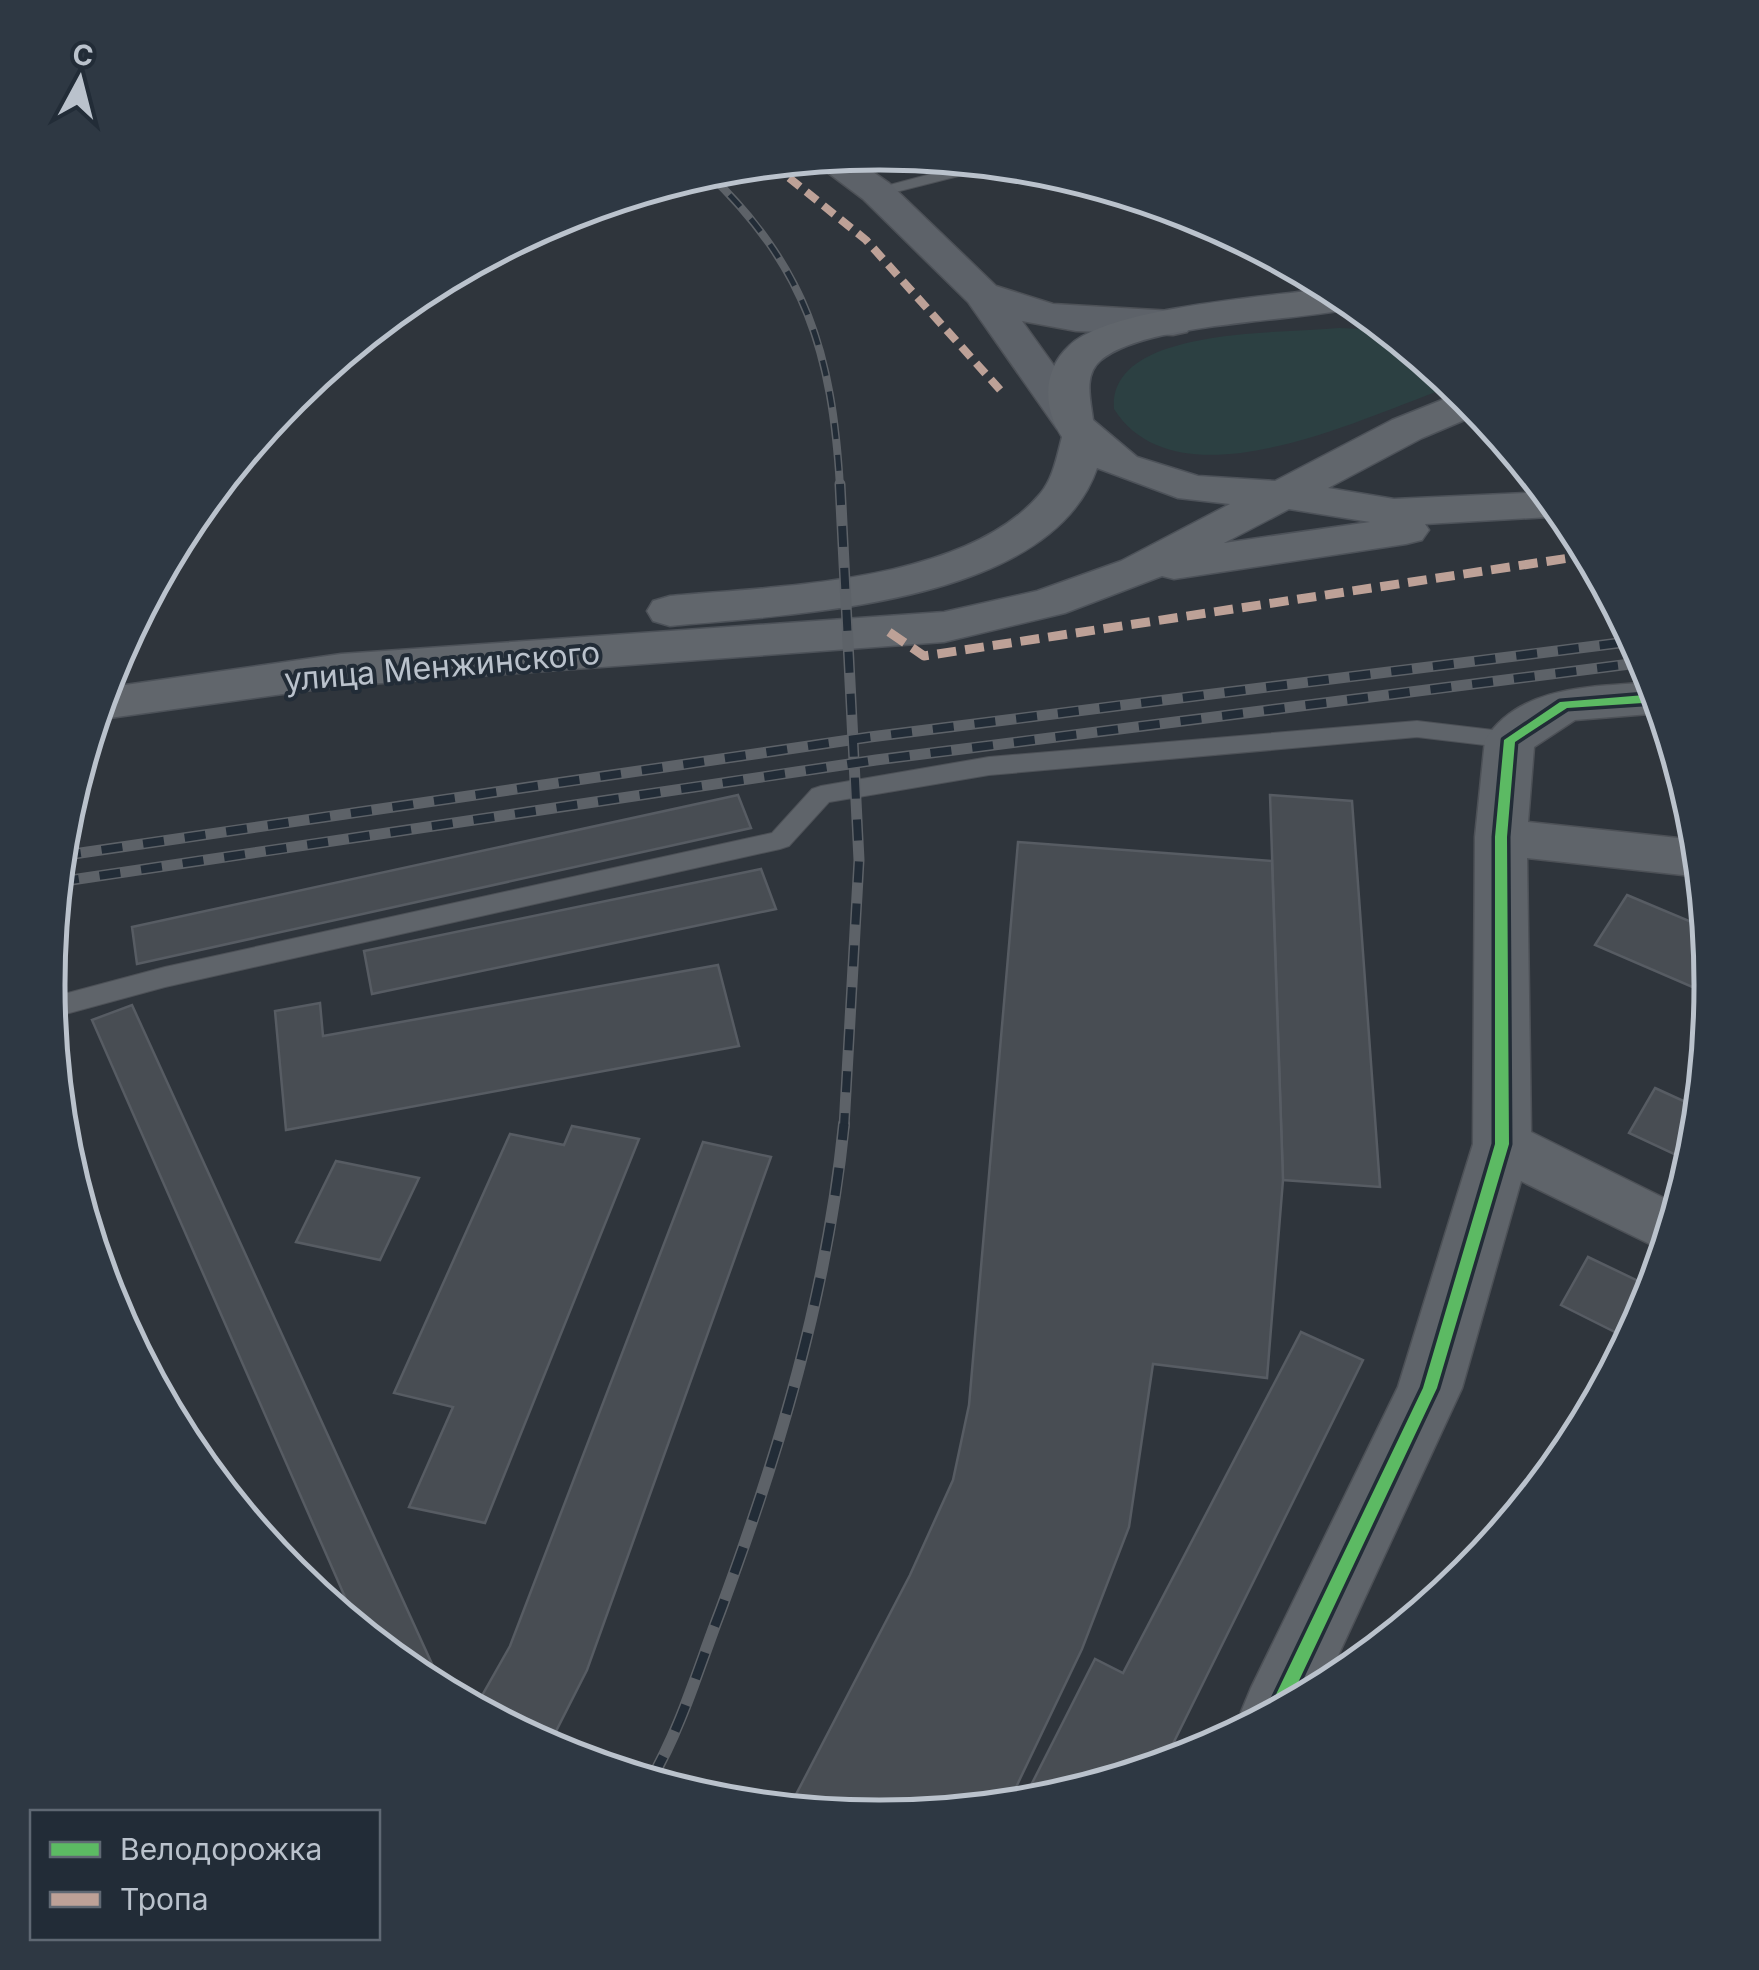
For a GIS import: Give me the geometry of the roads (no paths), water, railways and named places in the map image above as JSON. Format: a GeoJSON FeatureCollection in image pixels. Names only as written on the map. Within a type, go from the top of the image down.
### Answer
{"type":"FeatureCollection","features":[{"type":"Feature","properties":{"kind":"main road"},"geometry":{"type":"LineString","coordinates":[[847,171],[876,192],[982,294],[1078,428],[1122,466],[1194,489],[1278,494],[1394,512],[1538,506]]}},
{"type":"Feature","properties":{"kind":"main road"},"geometry":{"type":"LineString","coordinates":[[982,294],[1022,312],[1053,318],[1173,322]]}},
{"type":"Feature","properties":{"kind":"main road"},"geometry":{"type":"LineString","coordinates":[[783,620],[951,569],[1004,546],[1053,508],[1074,476],[1078,428],[1068,379],[1084,353],[1121,335],[1173,322],[1322,302]]}},
{"type":"Feature","properties":{"kind":"main road"},"geometry":{"type":"LineString","coordinates":[[783,620],[944,627],[1049,602],[1137,571],[1278,494],[1455,409]]}},
{"type":"Feature","properties":{"kind":"main road"},"geometry":{"type":"LineString","coordinates":[[1137,571],[1403,530],[1547,518]]}},
{"type":"Feature","properties":{"kind":"main road","name":"улица Менжинского"},"geometry":{"type":"LineString","coordinates":[[125,678],[340,645],[783,620]]}},
{"type":"Feature","properties":{"kind":"main road","name":"улица Менжинского"},"geometry":{"type":"LineString","coordinates":[[116,703],[341,670],[783,620]]}},
{"type":"Feature","properties":{"kind":"street"},"geometry":{"type":"LineString","coordinates":[[1296,1684],[1430,1388],[1502,1144],[1500,837],[1510,740],[1564,705],[1642,699]]}},
{"type":"Feature","properties":{"kind":"street"},"geometry":{"type":"LineString","coordinates":[[1500,837],[1683,857]]}},
{"type":"Feature","properties":{"kind":"street"},"geometry":{"type":"LineString","coordinates":[[1502,1144],[1658,1223]]}},
{"type":"Feature","properties":{"kind":"lane"},"geometry":{"type":"LineString","coordinates":[[876,192],[952,174]]}},
{"type":"Feature","properties":{"kind":"lane"},"geometry":{"type":"LineString","coordinates":[[66,1004],[164,976],[780,840],[821,795],[988,766],[1417,729],[1510,740]]}},
{"type":"Feature","properties":{"kind":"railway"},"geometry":{"type":"LineString","coordinates":[[721,186],[768,242],[808,314],[830,394],[840,487]]}},
{"type":"Feature","properties":{"kind":"railway"},"geometry":{"type":"LineString","coordinates":[[840,484],[853,740]]}},
{"type":"Feature","properties":{"kind":"railway"},"geometry":{"type":"LineString","coordinates":[[853,740],[1618,643]]}},
{"type":"Feature","properties":{"kind":"railway"},"geometry":{"type":"LineString","coordinates":[[854,763],[1628,664]]}},
{"type":"Feature","properties":{"kind":"railway"},"geometry":{"type":"LineString","coordinates":[[76,854],[853,740]]}},
{"type":"Feature","properties":{"kind":"railway"},"geometry":{"type":"LineString","coordinates":[[853,740],[854,763]]}},
{"type":"Feature","properties":{"kind":"railway"},"geometry":{"type":"LineString","coordinates":[[72,880],[854,763]]}},
{"type":"Feature","properties":{"kind":"railway"},"geometry":{"type":"LineString","coordinates":[[844,1127],[859,860],[854,763]]}},
{"type":"Feature","properties":{"kind":"railway"},"geometry":{"type":"LineString","coordinates":[[657,1768],[688,1698],[781,1433],[826,1250],[844,1124]]}}]}
